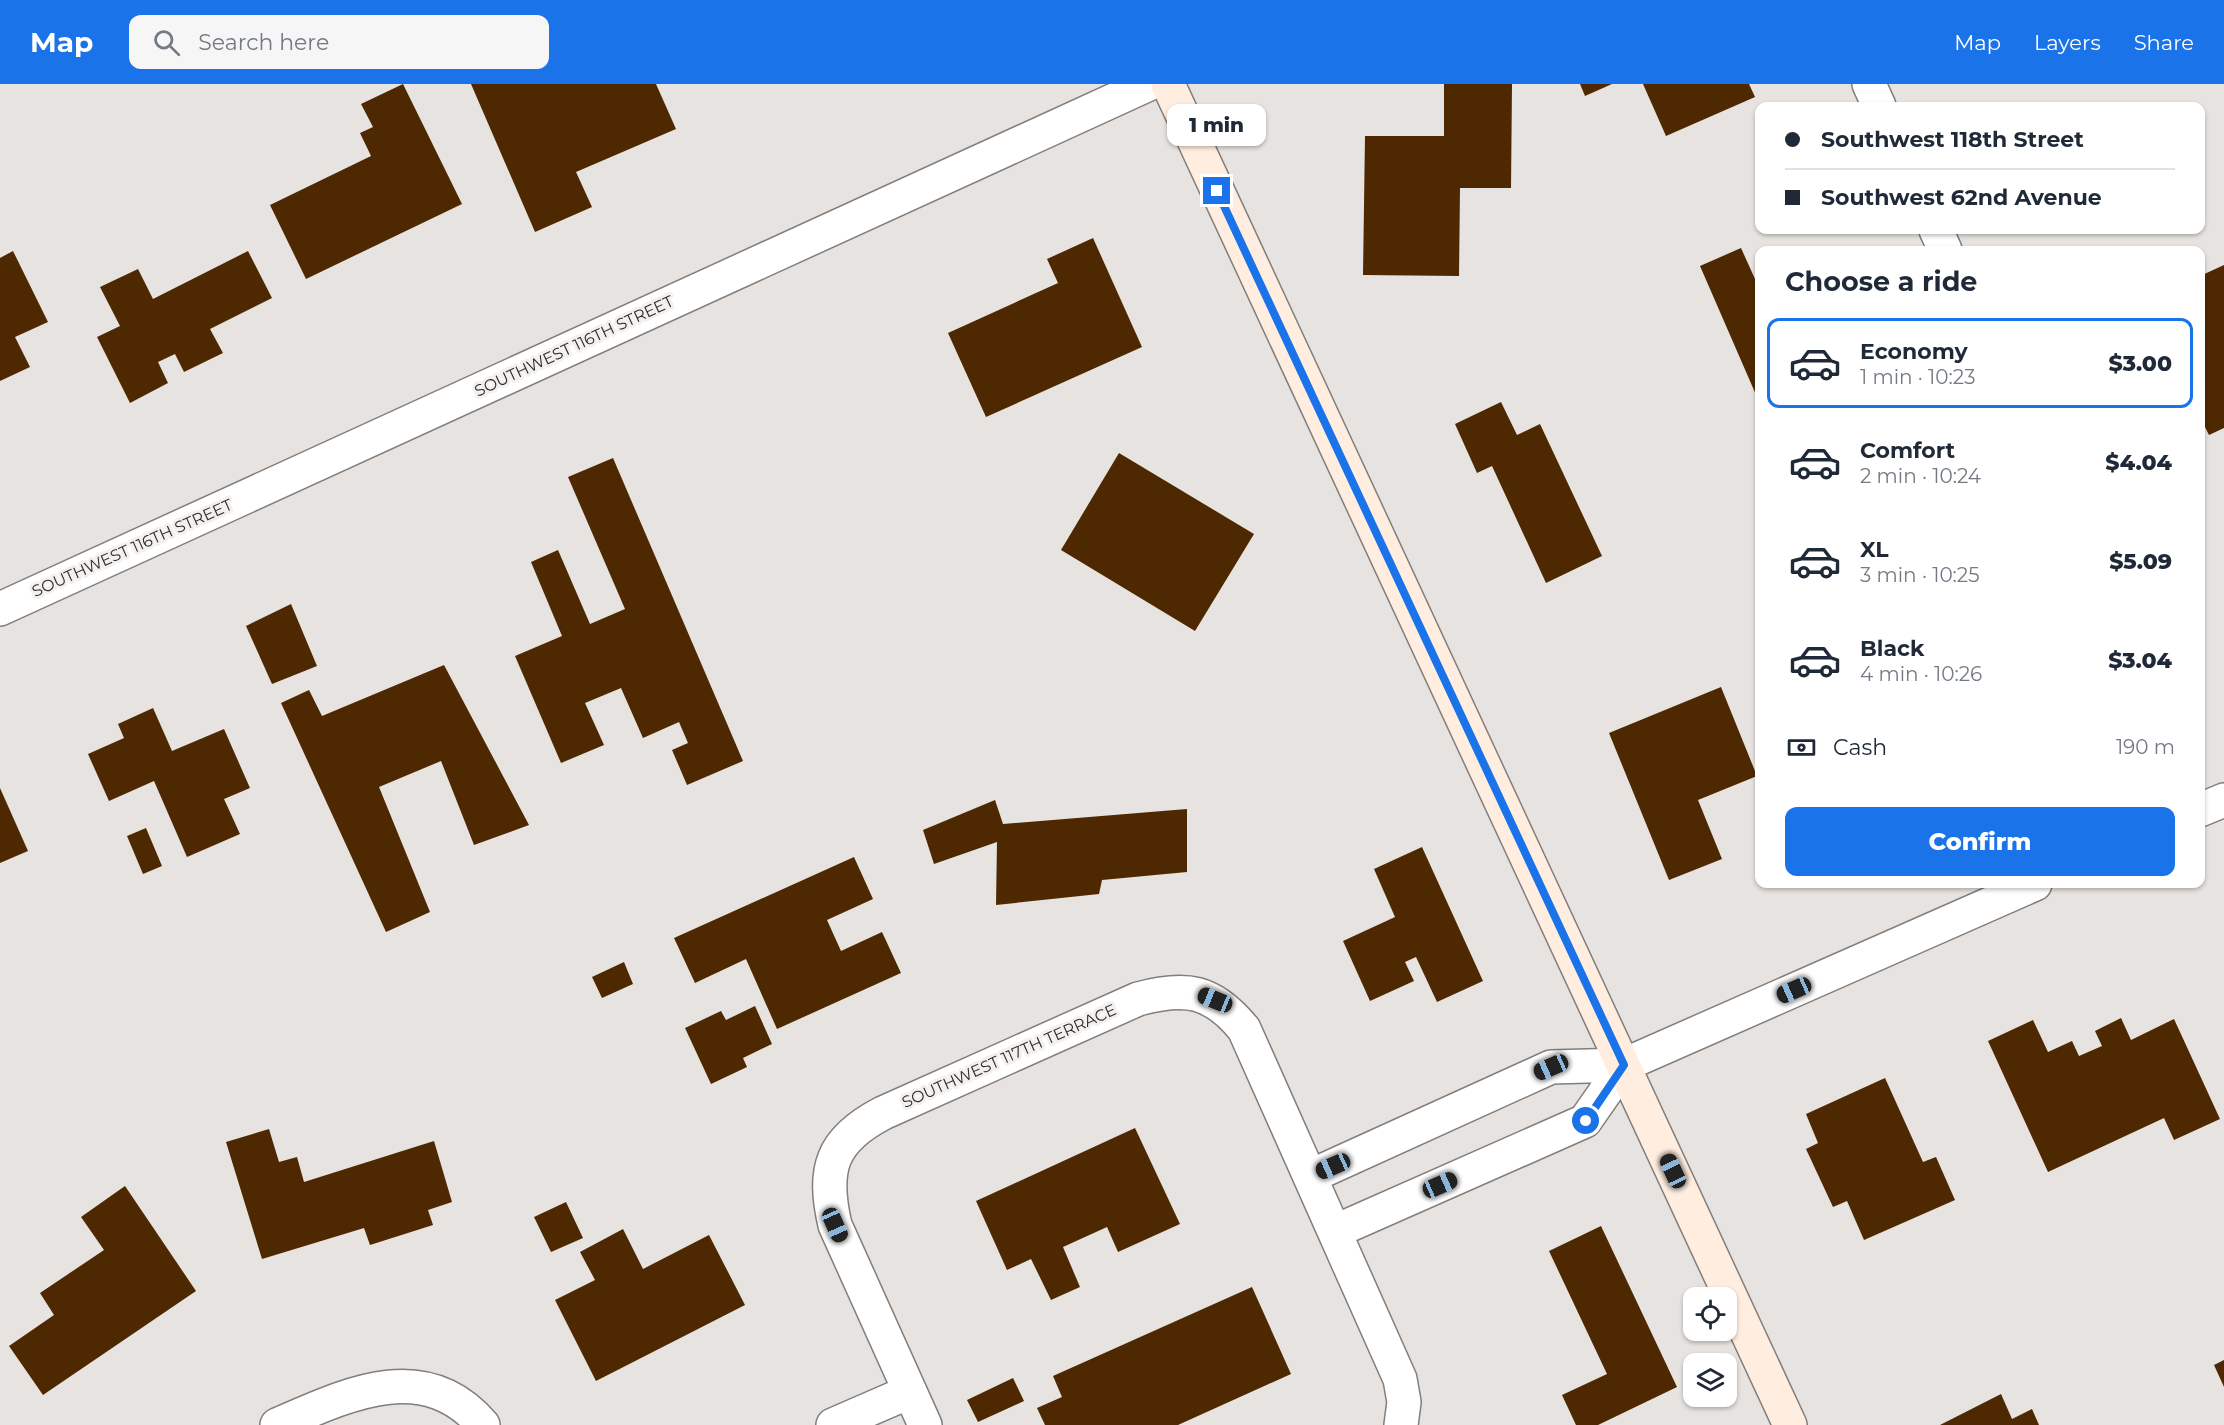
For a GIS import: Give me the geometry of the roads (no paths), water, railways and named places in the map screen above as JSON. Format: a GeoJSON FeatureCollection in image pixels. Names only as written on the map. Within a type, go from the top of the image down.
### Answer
{"type":"FeatureCollection","features":[{"type":"Feature","properties":{"kind":"street","name":"SOUTHWEST 116TH STREET"},"geometry":{"type":"LineString","coordinates":[[0,609],[1149,84]]}},
{"type":"Feature","properties":{"kind":"street"},"geometry":{"type":"LineString","coordinates":[[1168,84],[1790,1425]]}},
{"type":"Feature","properties":{"kind":"street"},"geometry":{"type":"LineString","coordinates":[[1869,84],[1877,102]]}},
{"type":"Feature","properties":{"kind":"street"},"geometry":{"type":"LineString","coordinates":[[1401,1425],[1404,1402],[1400,1379],[1311,1176],[1551,1067],[1624,1065],[2026,888]]}},
{"type":"Feature","properties":{"kind":"street","name":"SOUTHWEST 117TH TERRACE"},"geometry":{"type":"LineString","coordinates":[[909,1392],[835,1225],[830,1203],[829,1176],[835,1153],[849,1135],[883,1113],[1127,1004],[1158,993],[1198,994],[1215,1000],[1229,1011],[1244,1029],[1311,1176]]}},
{"type":"Feature","properties":{"kind":"street"},"geometry":{"type":"LineString","coordinates":[[1336,1231],[1586,1121],[1624,1065]]}},
{"type":"Feature","properties":{"kind":"street"},"geometry":{"type":"LineString","coordinates":[[278,1425],[331,1402],[369,1390],[401,1385],[450,1396],[469,1409],[483,1425]]}},
{"type":"Feature","properties":{"kind":"street"},"geometry":{"type":"LineString","coordinates":[[833,1425],[909,1392],[925,1425]]}}]}
